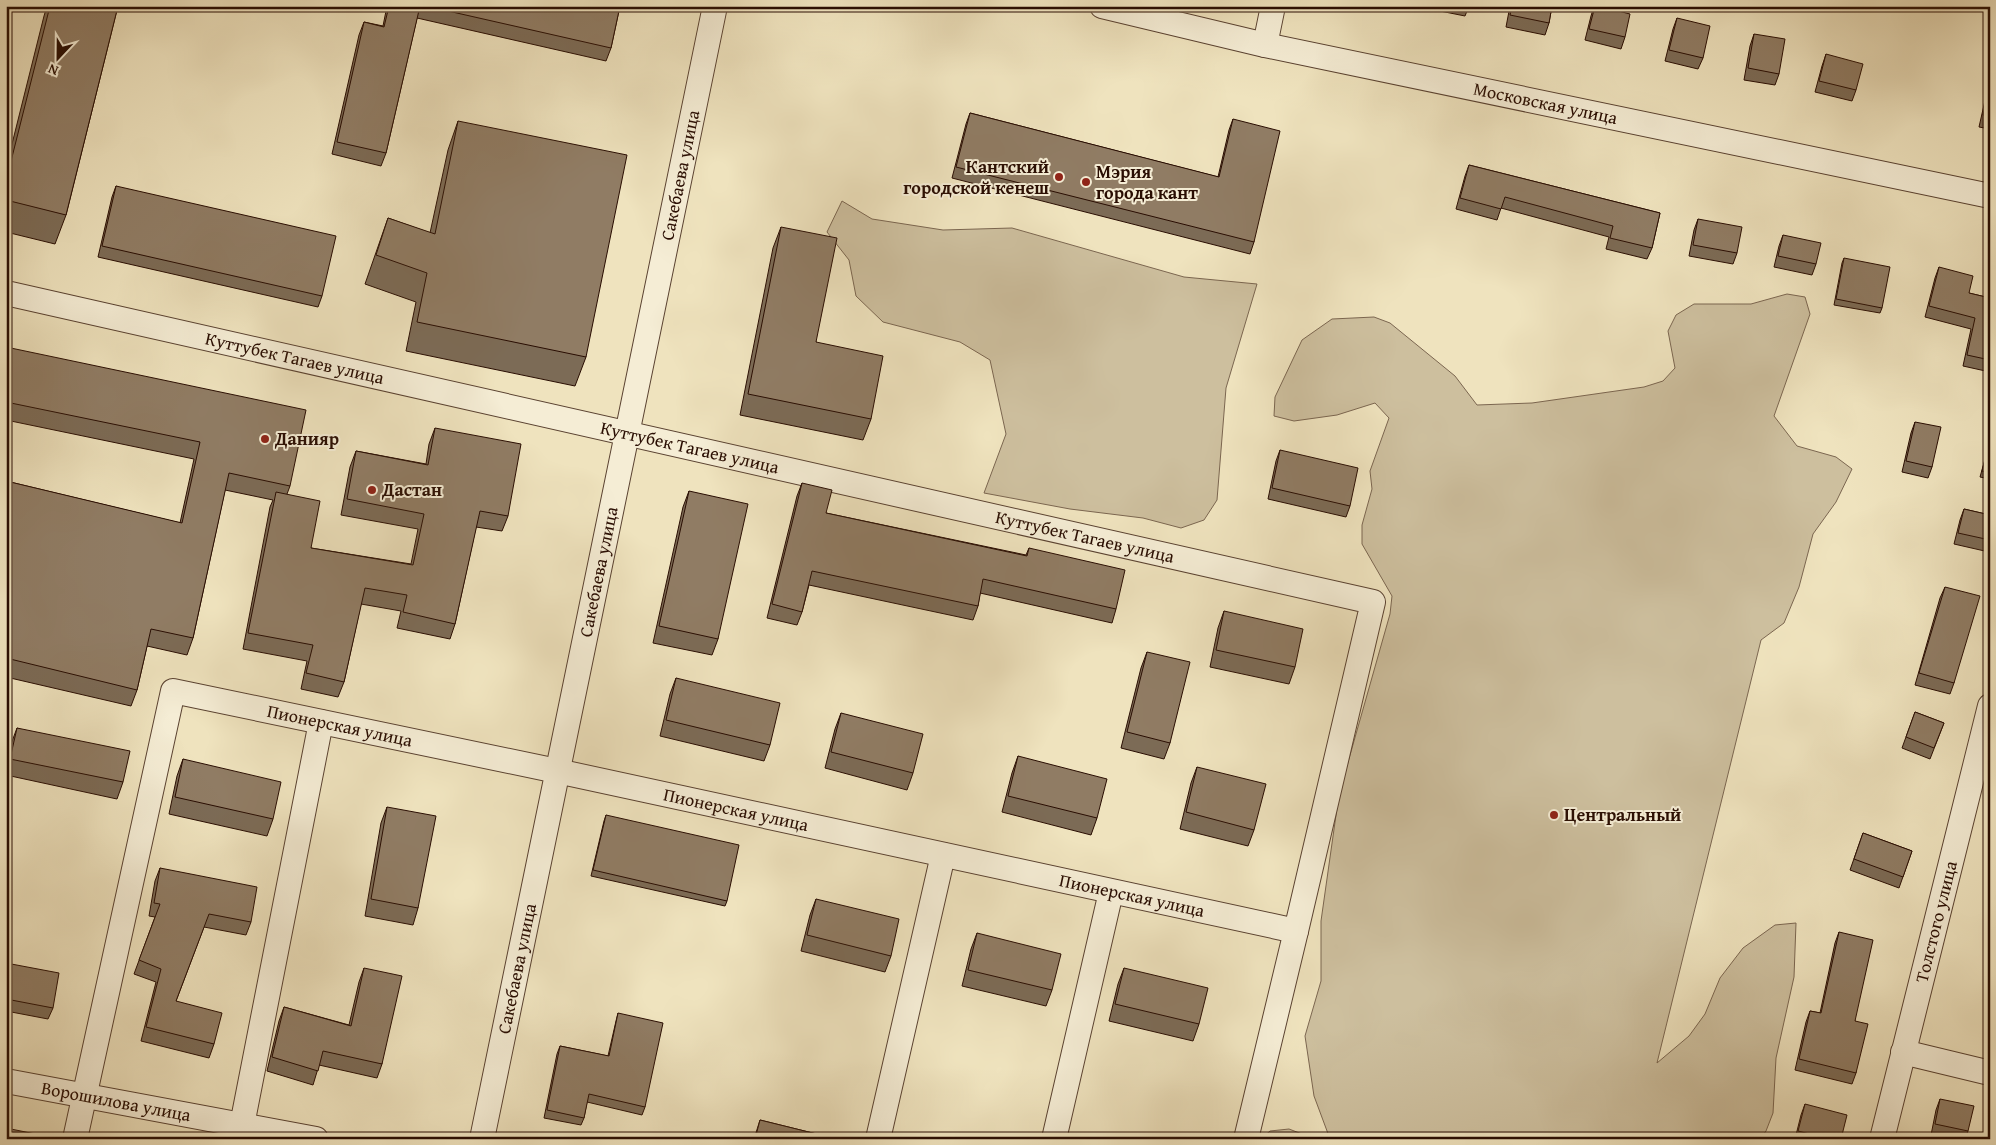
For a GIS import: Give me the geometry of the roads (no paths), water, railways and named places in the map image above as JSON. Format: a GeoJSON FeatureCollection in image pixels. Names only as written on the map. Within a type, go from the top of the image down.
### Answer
{"type":"FeatureCollection","features":[{"type":"Feature","properties":{"kind":"street","name":"Сакебаева улица"},"geometry":{"type":"LineString","coordinates":[[482,1139],[715,6]]}},
{"type":"Feature","properties":{"kind":"street","name":"Московская улица"},"geometry":{"type":"LineString","coordinates":[[1102,6],[1265,45],[1990,196]]}},
{"type":"Feature","properties":{"kind":"street"},"geometry":{"type":"LineString","coordinates":[[1265,45],[1273,6]]}},
{"type":"Feature","properties":{"kind":"street","name":"Куттубек Тагаев улица"},"geometry":{"type":"LineString","coordinates":[[6,293],[1373,602],[1296,931]]}},
{"type":"Feature","properties":{"kind":"street","name":"Пионерская улица"},"geometry":{"type":"LineString","coordinates":[[84,1096],[173,691],[557,771],[1296,931]]}},
{"type":"Feature","properties":{"kind":"street","name":"Толстого улица"},"geometry":{"type":"LineString","coordinates":[[1882,1139],[1989,715]]}},
{"type":"Feature","properties":{"kind":"street"},"geometry":{"type":"LineString","coordinates":[[242,1125],[321,722]]}},
{"type":"Feature","properties":{"kind":"street"},"geometry":{"type":"LineString","coordinates":[[878,1139],[943,855]]}},
{"type":"Feature","properties":{"kind":"street"},"geometry":{"type":"LineString","coordinates":[[1054,1139],[1111,892]]}},
{"type":"Feature","properties":{"kind":"street"},"geometry":{"type":"LineString","coordinates":[[1246,1139],[1296,931]]}},
{"type":"Feature","properties":{"kind":"street"},"geometry":{"type":"LineString","coordinates":[[1903,1052],[1990,1074]]}},
{"type":"Feature","properties":{"kind":"street","name":"Ворошилова улица"},"geometry":{"type":"LineString","coordinates":[[6,1081],[316,1139]]}},
{"type":"Feature","properties":{"kind":"street"},"geometry":{"type":"LineString","coordinates":[[75,1139],[84,1096]]}},
{"type":"Feature","properties":{"kind":"place","name":"Кантский городской кенеш"},"geometry":{"type":"Point","coordinates":[1059,177]}},
{"type":"Feature","properties":{"kind":"place","name":"Мэрия города кант"},"geometry":{"type":"Point","coordinates":[1086,182]}},
{"type":"Feature","properties":{"kind":"place","name":"Данияр"},"geometry":{"type":"Point","coordinates":[265,439]}},
{"type":"Feature","properties":{"kind":"place","name":"Дастан"},"geometry":{"type":"Point","coordinates":[372,490]}},
{"type":"Feature","properties":{"kind":"place","name":"Центральный"},"geometry":{"type":"Point","coordinates":[1554,815]}}]}
